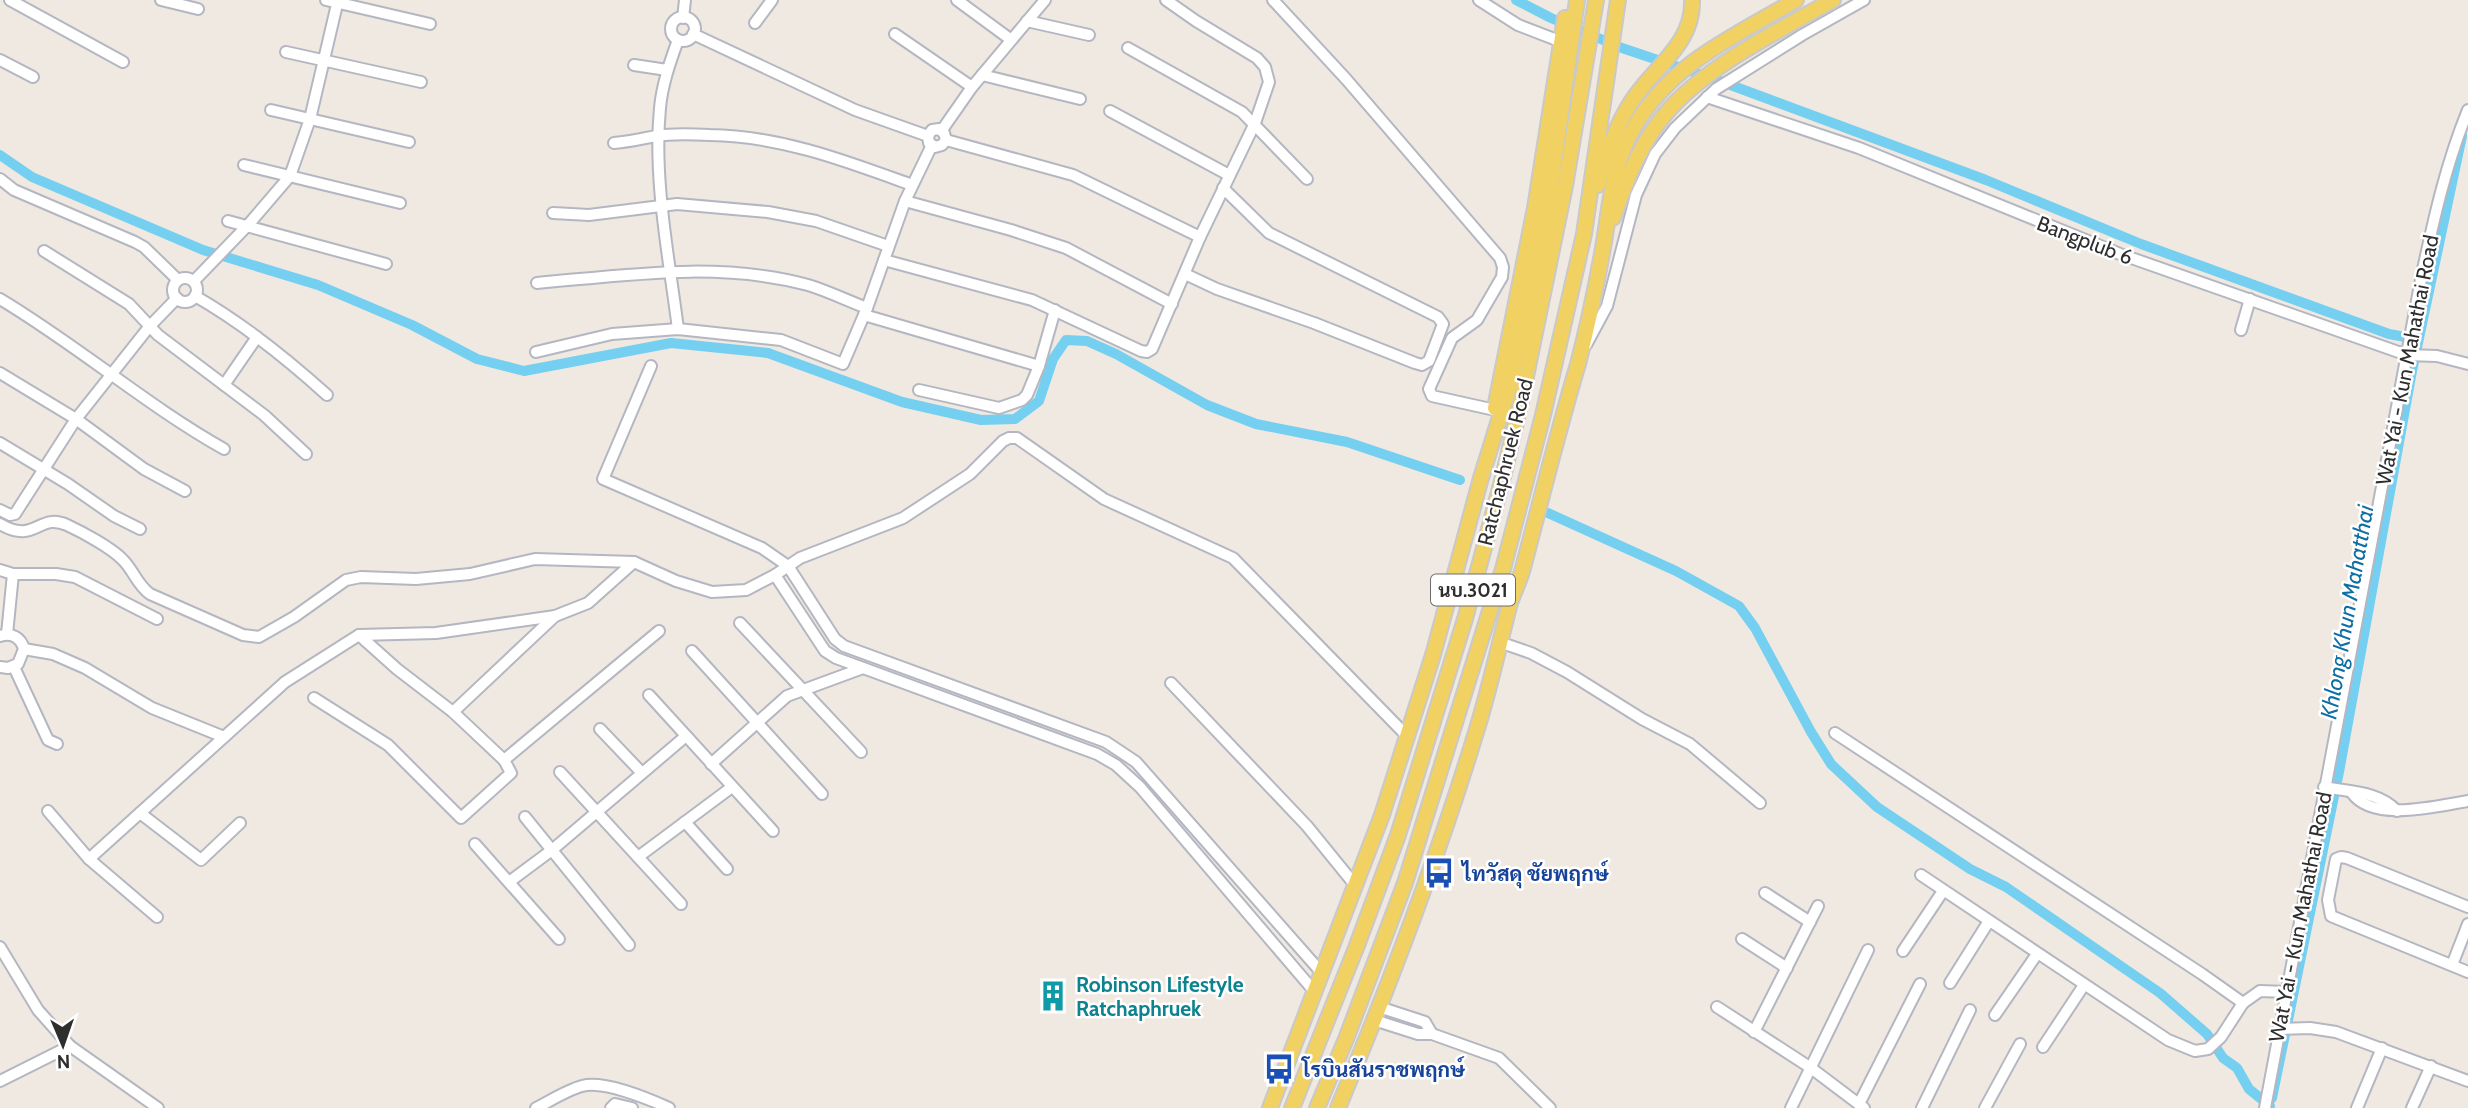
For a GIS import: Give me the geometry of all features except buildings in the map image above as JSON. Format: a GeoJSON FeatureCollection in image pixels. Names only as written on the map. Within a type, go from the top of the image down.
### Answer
{"type":"FeatureCollection","features":[{"type":"Feature","properties":{"kind":"main road"},"geometry":{"type":"LineString","coordinates":[[1382,815],[1437,643],[1481,478],[1508,391],[1550,191],[1577,0]]}},
{"type":"Feature","properties":{"kind":"main road","name":"Ratchaphruek Road"},"geometry":{"type":"LineString","coordinates":[[1292,1108],[1398,835],[1465,619],[1504,473],[1563,199],[1597,0]]}},
{"type":"Feature","properties":{"kind":"main road","name":"Ratchaphruek Road"},"geometry":{"type":"LineString","coordinates":[[1317,1108],[1405,883],[1503,569],[1584,234],[1618,0]]}},
{"type":"Feature","properties":{"kind":"main road"},"geometry":{"type":"LineString","coordinates":[[1584,234],[1602,169],[1621,120],[1636,95],[1685,36],[1692,13],[1692,0]]}},
{"type":"Feature","properties":{"kind":"main road"},"geometry":{"type":"LineString","coordinates":[[1603,246],[1627,177],[1642,147],[1676,101],[1712,71],[1833,0]]}},
{"type":"Feature","properties":{"kind":"main road"},"geometry":{"type":"LineString","coordinates":[[1511,600],[1522,572],[1579,358],[1603,246],[1608,202],[1623,147],[1650,102],[1667,83],[1702,54],[1791,3]]}},
{"type":"Feature","properties":{"kind":"main road"},"geometry":{"type":"LineString","coordinates":[[1481,478],[1533,220],[1567,6]]}},
{"type":"Feature","properties":{"kind":"main road"},"geometry":{"type":"LineString","coordinates":[[1511,600],[1512,527]]}},
{"type":"Feature","properties":{"kind":"main road","name":"นบ.3021"},"geometry":{"type":"LineString","coordinates":[[1338,1108],[1377,1014],[1431,869],[1476,731],[1502,643],[1511,600]]}},
{"type":"Feature","properties":{"kind":"main road","name":"นบ.3021"},"geometry":{"type":"LineString","coordinates":[[1270,1108],[1382,815],[1435,710]]}},
{"type":"Feature","properties":{"kind":"street"},"geometry":{"type":"LineString","coordinates":[[10,0],[122,62]]}},
{"type":"Feature","properties":{"kind":"street"},"geometry":{"type":"LineString","coordinates":[[161,0],[198,9]]}},
{"type":"Feature","properties":{"kind":"street"},"geometry":{"type":"LineString","coordinates":[[683,18],[685,0]]}},
{"type":"Feature","properties":{"kind":"street"},"geometry":{"type":"LineString","coordinates":[[755,23],[772,0]]}},
{"type":"Feature","properties":{"kind":"street"},"geometry":{"type":"LineString","coordinates":[[957,0],[1010,39]]}},
{"type":"Feature","properties":{"kind":"street"},"geometry":{"type":"LineString","coordinates":[[944,135],[972,87],[1045,0]]}},
{"type":"Feature","properties":{"kind":"street"},"geometry":{"type":"LineString","coordinates":[[884,260],[1032,300],[1141,351],[1152,349],[1200,237],[1255,123],[1269,82],[1265,67],[1257,58],[1196,22],[1166,0]]}},
{"type":"Feature","properties":{"kind":"street"},"geometry":{"type":"LineString","coordinates":[[1273,0],[1346,79],[1500,258],[1502,277],[1477,320],[1452,338],[1429,389],[1432,396],[1494,410]]}},
{"type":"Feature","properties":{"kind":"street"},"geometry":{"type":"LineString","coordinates":[[1479,0],[1518,24],[1562,36]]}},
{"type":"Feature","properties":{"kind":"street"},"geometry":{"type":"LineString","coordinates":[[1579,358],[1607,306],[1636,195],[1655,154],[1675,128],[1711,93],[1864,0]]}},
{"type":"Feature","properties":{"kind":"street"},"geometry":{"type":"LineString","coordinates":[[194,281],[290,176],[310,119],[324,61],[333,1],[430,24]]}},
{"type":"Feature","properties":{"kind":"street"},"geometry":{"type":"LineString","coordinates":[[683,18],[693,23],[693,34],[689,40],[678,40],[672,35],[671,27],[675,20],[683,18]]}},
{"type":"Feature","properties":{"kind":"street"},"geometry":{"type":"LineString","coordinates":[[1027,21],[1089,35]]}},
{"type":"Feature","properties":{"kind":"street"},"geometry":{"type":"LineString","coordinates":[[693,34],[855,110],[930,141]]}},
{"type":"Feature","properties":{"kind":"street"},"geometry":{"type":"LineString","coordinates":[[895,34],[972,87]]}},
{"type":"Feature","properties":{"kind":"street"},"geometry":{"type":"LineString","coordinates":[[678,40],[667,71],[660,105],[658,136],[663,205],[678,329]]}},
{"type":"Feature","properties":{"kind":"street"},"geometry":{"type":"LineString","coordinates":[[1128,48],[1242,112],[1307,179]]}},
{"type":"Feature","properties":{"kind":"street"},"geometry":{"type":"LineString","coordinates":[[286,52],[421,82]]}},
{"type":"Feature","properties":{"kind":"street"},"geometry":{"type":"LineString","coordinates":[[0,60],[33,77]]}},
{"type":"Feature","properties":{"kind":"street"},"geometry":{"type":"LineString","coordinates":[[634,65],[667,71]]}},
{"type":"Feature","properties":{"kind":"street"},"geometry":{"type":"LineString","coordinates":[[982,75],[1080,99]]}},
{"type":"Feature","properties":{"kind":"street","name":"Bangplub 6"},"geometry":{"type":"LineString","coordinates":[[1711,93],[1859,148],[2081,239],[2410,354],[2437,356],[2468,364]]}},
{"type":"Feature","properties":{"kind":"street"},"geometry":{"type":"LineString","coordinates":[[271,110],[409,142]]}},
{"type":"Feature","properties":{"kind":"street","name":"Wat Yai - Kun Mahathai Road"},"geometry":{"type":"LineString","coordinates":[[2265,1108],[2329,788],[2410,354],[2411,335],[2441,186],[2468,110]]}},
{"type":"Feature","properties":{"kind":"street"},"geometry":{"type":"LineString","coordinates":[[1110,111],[1229,175]]}},
{"type":"Feature","properties":{"kind":"street"},"geometry":{"type":"LineString","coordinates":[[536,352],[612,334],[678,329],[781,340],[844,363],[866,312],[932,130],[1073,175],[1200,237]]}},
{"type":"Feature","properties":{"kind":"street"},"geometry":{"type":"LineString","coordinates":[[614,143],[658,136],[712,135],[779,142],[845,160],[912,185]]}},
{"type":"Feature","properties":{"kind":"street"},"geometry":{"type":"LineString","coordinates":[[244,165],[400,202]]}},
{"type":"Feature","properties":{"kind":"street"},"geometry":{"type":"LineString","coordinates":[[0,179],[14,190],[135,242],[178,279],[194,281],[197,288],[195,296],[185,302],[177,299],[173,289],[178,279]]}},
{"type":"Feature","properties":{"kind":"street"},"geometry":{"type":"LineString","coordinates":[[1185,274],[1217,289],[1314,323],[1415,363],[1422,365],[1429,361],[1443,324],[1438,317],[1269,233],[1223,188]]}},
{"type":"Feature","properties":{"kind":"street"},"geometry":{"type":"LineString","coordinates":[[905,201],[1066,248],[1172,304]]}},
{"type":"Feature","properties":{"kind":"street"},"geometry":{"type":"LineString","coordinates":[[553,213],[589,215],[677,204],[780,214],[816,221],[888,246]]}},
{"type":"Feature","properties":{"kind":"street"},"geometry":{"type":"LineString","coordinates":[[228,221],[386,264]]}},
{"type":"Feature","properties":{"kind":"street"},"geometry":{"type":"LineString","coordinates":[[44,251],[129,304],[149,327],[264,415],[306,454]]}},
{"type":"Feature","properties":{"kind":"street"},"geometry":{"type":"LineString","coordinates":[[537,283],[670,271],[762,276],[808,285],[866,312],[1039,366]]}},
{"type":"Feature","properties":{"kind":"street"},"geometry":{"type":"LineString","coordinates":[[195,296],[224,313],[287,359],[327,395]]}},
{"type":"Feature","properties":{"kind":"street"},"geometry":{"type":"LineString","coordinates":[[0,299],[48,328],[189,429],[224,449]]}},
{"type":"Feature","properties":{"kind":"street"},"geometry":{"type":"LineString","coordinates":[[0,510],[10,515],[15,514],[76,419],[149,327],[177,299]]}},
{"type":"Feature","properties":{"kind":"street"},"geometry":{"type":"LineString","coordinates":[[2241,330],[2250,299]]}},
{"type":"Feature","properties":{"kind":"street"},"geometry":{"type":"LineString","coordinates":[[919,390],[999,408],[1014,404],[1027,395],[1039,366],[1055,310]]}},
{"type":"Feature","properties":{"kind":"street"},"geometry":{"type":"LineString","coordinates":[[224,385],[257,337]]}},
{"type":"Feature","properties":{"kind":"street"},"geometry":{"type":"LineString","coordinates":[[651,366],[603,479],[762,548],[788,566],[835,639],[844,646],[1106,742],[1136,762],[1321,972]]}},
{"type":"Feature","properties":{"kind":"street"},"geometry":{"type":"LineString","coordinates":[[0,373],[76,419],[144,469],[185,491]]}},
{"type":"Feature","properties":{"kind":"street"},"geometry":{"type":"LineString","coordinates":[[0,524],[19,533],[52,521],[65,524],[121,557],[141,587],[150,594],[251,637],[259,636],[294,617],[346,580],[361,577],[416,579],[470,574],[535,559],[634,562],[676,581],[712,592],[746,590],[800,558],[903,518],[970,474],[999,444],[1009,438],[1017,438],[1104,499],[1233,558],[1407,736]]}},
{"type":"Feature","properties":{"kind":"street"},"geometry":{"type":"LineString","coordinates":[[0,443],[114,516],[140,529]]}},
{"type":"Feature","properties":{"kind":"street"},"geometry":{"type":"LineString","coordinates":[[89,859],[285,682],[359,635],[436,634],[555,616],[588,603],[634,562]]}},
{"type":"Feature","properties":{"kind":"street"},"geometry":{"type":"LineString","coordinates":[[0,570],[13,574],[75,577],[157,619]]}},
{"type":"Feature","properties":{"kind":"street"},"geometry":{"type":"LineString","coordinates":[[0,667],[14,667],[22,660],[24,649],[20,640],[4,635],[13,574]]}},
{"type":"Feature","properties":{"kind":"street"},"geometry":{"type":"LineString","coordinates":[[775,575],[825,651],[836,658],[1097,754],[1116,765],[1140,788],[1314,991]]}},
{"type":"Feature","properties":{"kind":"street"},"geometry":{"type":"LineString","coordinates":[[453,712],[555,616]]}},
{"type":"Feature","properties":{"kind":"street"},"geometry":{"type":"LineString","coordinates":[[740,623],[861,752]]}},
{"type":"Feature","properties":{"kind":"street"},"geometry":{"type":"LineString","coordinates":[[504,760],[659,631]]}},
{"type":"Feature","properties":{"kind":"street"},"geometry":{"type":"LineString","coordinates":[[314,698],[387,745],[461,818],[511,773],[504,760],[453,712],[397,669],[359,635]]}},
{"type":"Feature","properties":{"kind":"street"},"geometry":{"type":"LineString","coordinates":[[1502,643],[1531,653],[1671,736],[1690,744],[1760,803]]}},
{"type":"Feature","properties":{"kind":"street"},"geometry":{"type":"LineString","coordinates":[[24,649],[53,654],[85,668],[152,708],[223,737]]}},
{"type":"Feature","properties":{"kind":"street"},"geometry":{"type":"LineString","coordinates":[[692,651],[822,794]]}},
{"type":"Feature","properties":{"kind":"street"},"geometry":{"type":"LineString","coordinates":[[14,667],[48,740],[57,744]]}},
{"type":"Feature","properties":{"kind":"street"},"geometry":{"type":"LineString","coordinates":[[711,764],[787,696],[863,668]]}},
{"type":"Feature","properties":{"kind":"street"},"geometry":{"type":"LineString","coordinates":[[1171,683],[1307,826],[1355,885]]}},
{"type":"Feature","properties":{"kind":"street"},"geometry":{"type":"LineString","coordinates":[[649,695],[773,831]]}},
{"type":"Feature","properties":{"kind":"street"},"geometry":{"type":"LineString","coordinates":[[600,729],[642,773]]}},
{"type":"Feature","properties":{"kind":"street"},"geometry":{"type":"LineString","coordinates":[[1835,733],[2243,1003]]}},
{"type":"Feature","properties":{"kind":"street"},"geometry":{"type":"LineString","coordinates":[[509,882],[552,850],[686,736]]}},
{"type":"Feature","properties":{"kind":"street"},"geometry":{"type":"LineString","coordinates":[[561,772],[681,904]]}},
{"type":"Feature","properties":{"kind":"street"},"geometry":{"type":"LineString","coordinates":[[1140,788],[1152,780]]}},
{"type":"Feature","properties":{"kind":"street"},"geometry":{"type":"LineString","coordinates":[[638,857],[732,787]]}},
{"type":"Feature","properties":{"kind":"street"},"geometry":{"type":"LineString","coordinates":[[2329,788],[2349,792],[2356,799],[2385,811],[2468,801]]}},
{"type":"Feature","properties":{"kind":"street"},"geometry":{"type":"LineString","coordinates":[[48,811],[89,859],[157,918]]}},
{"type":"Feature","properties":{"kind":"street"},"geometry":{"type":"LineString","coordinates":[[139,813],[201,860],[240,823]]}},
{"type":"Feature","properties":{"kind":"street"},"geometry":{"type":"LineString","coordinates":[[525,817],[629,945]]}},
{"type":"Feature","properties":{"kind":"street"},"geometry":{"type":"LineString","coordinates":[[685,822],[727,869]]}},
{"type":"Feature","properties":{"kind":"street"},"geometry":{"type":"LineString","coordinates":[[475,844],[559,939]]}},
{"type":"Feature","properties":{"kind":"street"},"geometry":{"type":"LineString","coordinates":[[2468,907],[2347,858],[2336,859],[2328,900],[2330,916],[2468,972]]}},
{"type":"Feature","properties":{"kind":"street"},"geometry":{"type":"LineString","coordinates":[[1921,876],[2168,1040],[2196,1051],[2208,1049],[2221,1037],[2243,1003],[2260,991],[2287,992]]}},
{"type":"Feature","properties":{"kind":"street"},"geometry":{"type":"LineString","coordinates":[[1903,951],[1943,891]]}},
{"type":"Feature","properties":{"kind":"street"},"geometry":{"type":"LineString","coordinates":[[1765,893],[1810,922]]}},
{"type":"Feature","properties":{"kind":"street"},"geometry":{"type":"LineString","coordinates":[[1754,1032],[1818,906]]}},
{"type":"Feature","properties":{"kind":"street"},"geometry":{"type":"LineString","coordinates":[[1950,983],[1989,921]]}},
{"type":"Feature","properties":{"kind":"street"},"geometry":{"type":"LineString","coordinates":[[2452,965],[2468,924]]}},
{"type":"Feature","properties":{"kind":"street"},"geometry":{"type":"LineString","coordinates":[[1742,939],[1787,968]]}},
{"type":"Feature","properties":{"kind":"street"},"geometry":{"type":"LineString","coordinates":[[0,947],[38,1010],[70,1046],[158,1108]]}},
{"type":"Feature","properties":{"kind":"street"},"geometry":{"type":"LineString","coordinates":[[1791,1108],[1868,950]]}},
{"type":"Feature","properties":{"kind":"street"},"geometry":{"type":"LineString","coordinates":[[1995,1015],[2037,954]]}},
{"type":"Feature","properties":{"kind":"street"},"geometry":{"type":"LineString","coordinates":[[1717,1007],[1811,1068],[1862,1106],[1920,984]]}},
{"type":"Feature","properties":{"kind":"street"},"geometry":{"type":"LineString","coordinates":[[2043,1047],[2084,985]]}},
{"type":"Feature","properties":{"kind":"street"},"geometry":{"type":"LineString","coordinates":[[1922,1108],[1970,1010]]}},
{"type":"Feature","properties":{"kind":"street"},"geometry":{"type":"LineString","coordinates":[[1377,1014],[1425,1022],[1432,1034],[1499,1058],[1550,1108]]}},
{"type":"Feature","properties":{"kind":"street"},"geometry":{"type":"LineString","coordinates":[[2282,1029],[2310,1028],[2336,1032],[2468,1082]]}},
{"type":"Feature","properties":{"kind":"street"},"geometry":{"type":"LineString","coordinates":[[1985,1108],[2020,1044]]}},
{"type":"Feature","properties":{"kind":"street"},"geometry":{"type":"LineString","coordinates":[[0,1081],[70,1046]]}},
{"type":"Feature","properties":{"kind":"street"},"geometry":{"type":"LineString","coordinates":[[2357,1108],[2382,1048]]}},
{"type":"Feature","properties":{"kind":"street"},"geometry":{"type":"LineString","coordinates":[[2412,1108],[2431,1066]]}},
{"type":"Feature","properties":{"kind":"street"},"geometry":{"type":"LineString","coordinates":[[536,1108],[582,1086],[597,1085],[648,1099],[669,1108]]}},
{"type":"Feature","properties":{"kind":"street"},"geometry":{"type":"LineString","coordinates":[[611,1108],[615,1104],[632,1108]]}},
{"type":"Feature","properties":{"kind":"waterway"},"geometry":{"type":"LineString","coordinates":[[1516,0],[1622,48],[1717,80],[1986,180],[2141,244],[2389,334],[2416,339]]}},
{"type":"Feature","properties":{"kind":"waterway","name":"Khlong Khun Mahatthai"},"geometry":{"type":"LineString","coordinates":[[2272,1098],[2339,772],[2412,371],[2462,136]]}},
{"type":"Feature","properties":{"kind":"waterway"},"geometry":{"type":"LineString","coordinates":[[0,155],[32,177],[203,250],[318,285],[412,325],[477,359],[524,371],[671,343],[768,353],[902,402],[981,420],[1015,419],[1039,401],[1053,359],[1066,340],[1087,341],[1116,354],[1207,405],[1256,424],[1347,442],[1460,480]]}},
{"type":"Feature","properties":{"kind":"waterway"},"geometry":{"type":"LineString","coordinates":[[1548,513],[1676,571],[1739,606],[1755,628],[1831,764],[1877,807],[1970,869],[2006,887],[2160,993],[2207,1034],[2223,1058],[2237,1068],[2249,1089],[2270,1106]]}},
{"type":"Feature","properties":{"kind":"place","name":"ไทวัสดุ ชัยพฤกษ์"},"geometry":{"type":"Point","coordinates":[1439,873]}},
{"type":"Feature","properties":{"kind":"place","name":"Robinson Lifestyle Ratchaphruek"},"geometry":{"type":"Point","coordinates":[1053,996]}},
{"type":"Feature","properties":{"kind":"place","name":"โรบินสันราชพฤกษ์"},"geometry":{"type":"Point","coordinates":[1279,1069]}}]}
